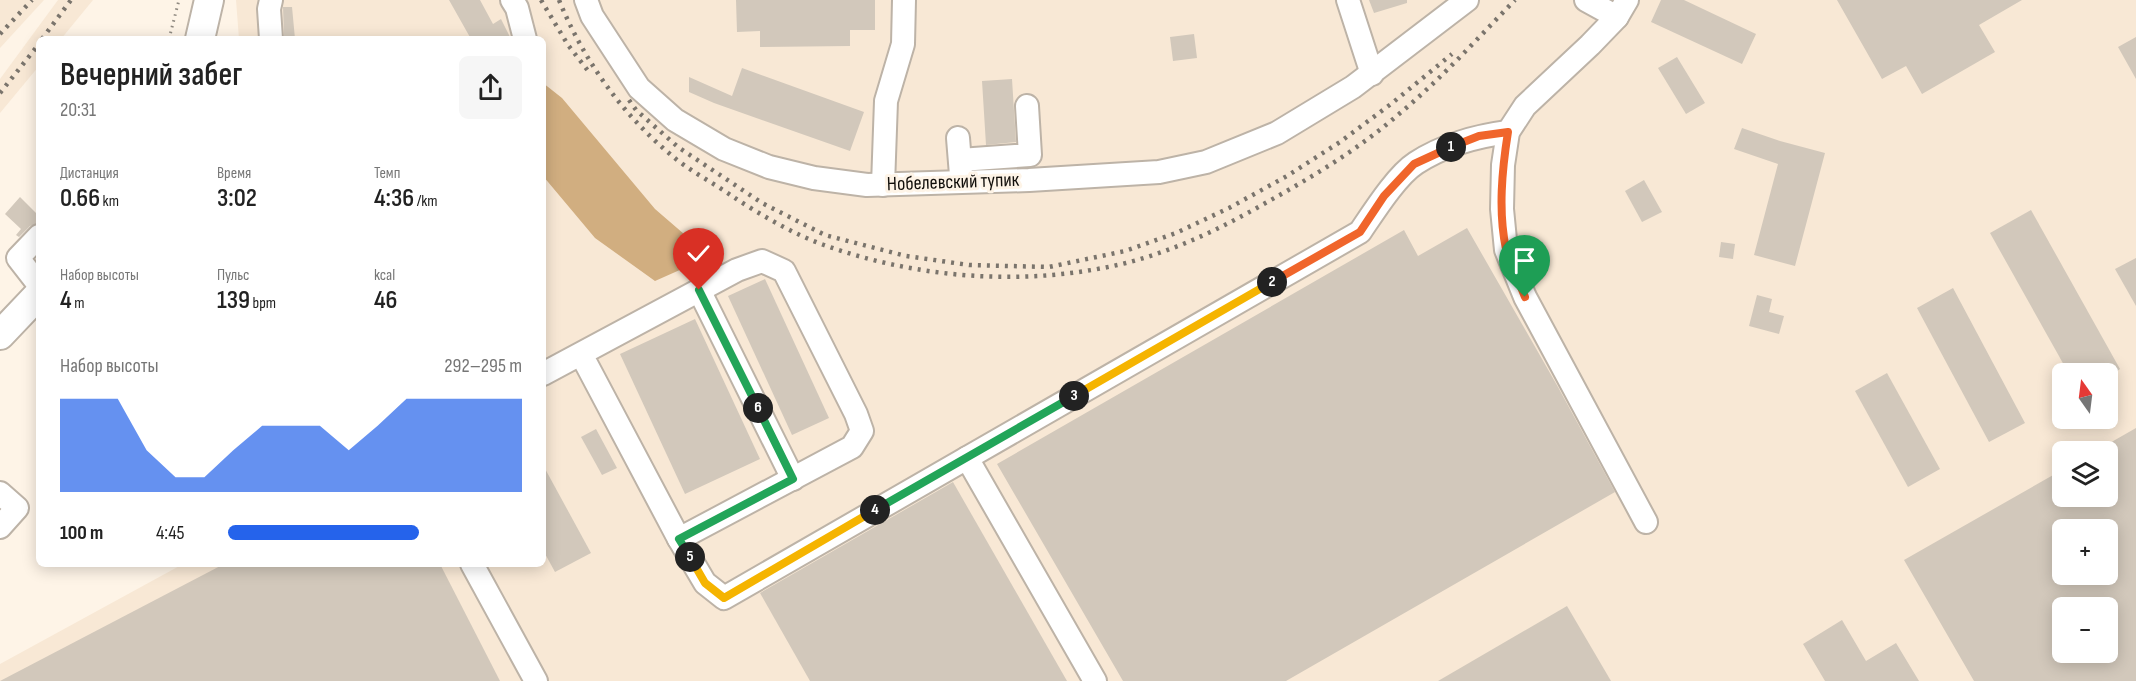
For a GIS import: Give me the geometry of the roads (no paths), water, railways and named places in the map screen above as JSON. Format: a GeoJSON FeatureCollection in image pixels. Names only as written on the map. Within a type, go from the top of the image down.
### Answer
{"type":"FeatureCollection","features":[{"type":"Feature","properties":{"kind":"main road"},"geometry":{"type":"LineString","coordinates":[[201,36],[209,0]]}},
{"type":"Feature","properties":{"kind":"main road"},"geometry":{"type":"LineString","coordinates":[[4,325],[36,297]]}},
{"type":"Feature","properties":{"kind":"street"},"geometry":{"type":"LineString","coordinates":[[271,36],[269,9],[272,0]]}},
{"type":"Feature","properties":{"kind":"street"},"geometry":{"type":"LineString","coordinates":[[512,0],[517,8],[524,36]]}},
{"type":"Feature","properties":{"kind":"street","name":"Нобелевский тупик"},"geometry":{"type":"LineString","coordinates":[[586,0],[592,16],[639,88],[675,120],[724,149],[769,167],[814,178],[867,185],[883,184],[960,160],[1029,180],[1159,172],[1206,162],[1277,133],[1372,74],[1467,0]]}},
{"type":"Feature","properties":{"kind":"street"},"geometry":{"type":"LineString","coordinates":[[883,184],[886,100],[903,44],[904,0]]}},
{"type":"Feature","properties":{"kind":"street"},"geometry":{"type":"LineString","coordinates":[[1348,0],[1372,74]]}},
{"type":"Feature","properties":{"kind":"street"},"geometry":{"type":"LineString","coordinates":[[1586,0],[1622,8],[1590,45],[1525,106],[1508,132],[1503,165],[1502,209],[1506,250],[1525,297],[1646,522]]}},
{"type":"Feature","properties":{"kind":"street"},"geometry":{"type":"LineString","coordinates":[[960,160],[1030,156],[1027,106]]}},
{"type":"Feature","properties":{"kind":"street"},"geometry":{"type":"LineString","coordinates":[[581,354],[679,539],[705,583],[724,598],[1360,232],[1384,196],[1414,164],[1479,136],[1508,132]]}},
{"type":"Feature","properties":{"kind":"street"},"geometry":{"type":"LineString","coordinates":[[36,239],[18,258],[36,281]]}},
{"type":"Feature","properties":{"kind":"street"},"geometry":{"type":"LineString","coordinates":[[546,372],[737,270],[762,261],[784,271],[862,431],[852,447],[679,539]]}},
{"type":"Feature","properties":{"kind":"street"},"geometry":{"type":"LineString","coordinates":[[699,290],[745,361],[793,479]]}},
{"type":"Feature","properties":{"kind":"street"},"geometry":{"type":"LineString","coordinates":[[967,458],[1095,681]]}},
{"type":"Feature","properties":{"kind":"street"},"geometry":{"type":"LineString","coordinates":[[0,492],[17,508],[0,527]]}},
{"type":"Feature","properties":{"kind":"street"},"geometry":{"type":"LineString","coordinates":[[474,567],[536,681]]}},
{"type":"Feature","properties":{"kind":"railway"},"geometry":{"type":"LineString","coordinates":[[0,34],[32,0]]}},
{"type":"Feature","properties":{"kind":"railway"},"geometry":{"type":"LineString","coordinates":[[44,36],[71,0]]}},
{"type":"Feature","properties":{"kind":"railway"},"geometry":{"type":"LineString","coordinates":[[541,0],[568,45],[589,72]]}},
{"type":"Feature","properties":{"kind":"railway"},"geometry":{"type":"LineString","coordinates":[[559,0],[592,64],[635,121],[677,160],[753,210],[812,240],[860,257],[935,272],[1012,277],[1088,271],[1145,258],[1182,245],[1252,211],[1336,161],[1384,126],[1444,73],[1515,0]]}},
{"type":"Feature","properties":{"kind":"railway"},"geometry":{"type":"LineString","coordinates":[[0,93],[36,48]]}},
{"type":"Feature","properties":{"kind":"railway"},"geometry":{"type":"LineString","coordinates":[[629,100],[636,110],[678,147],[762,203],[825,235],[906,256],[969,265],[1049,267],[1125,251],[1176,233],[1229,208],[1287,176],[1340,142],[1452,54]]}}]}
